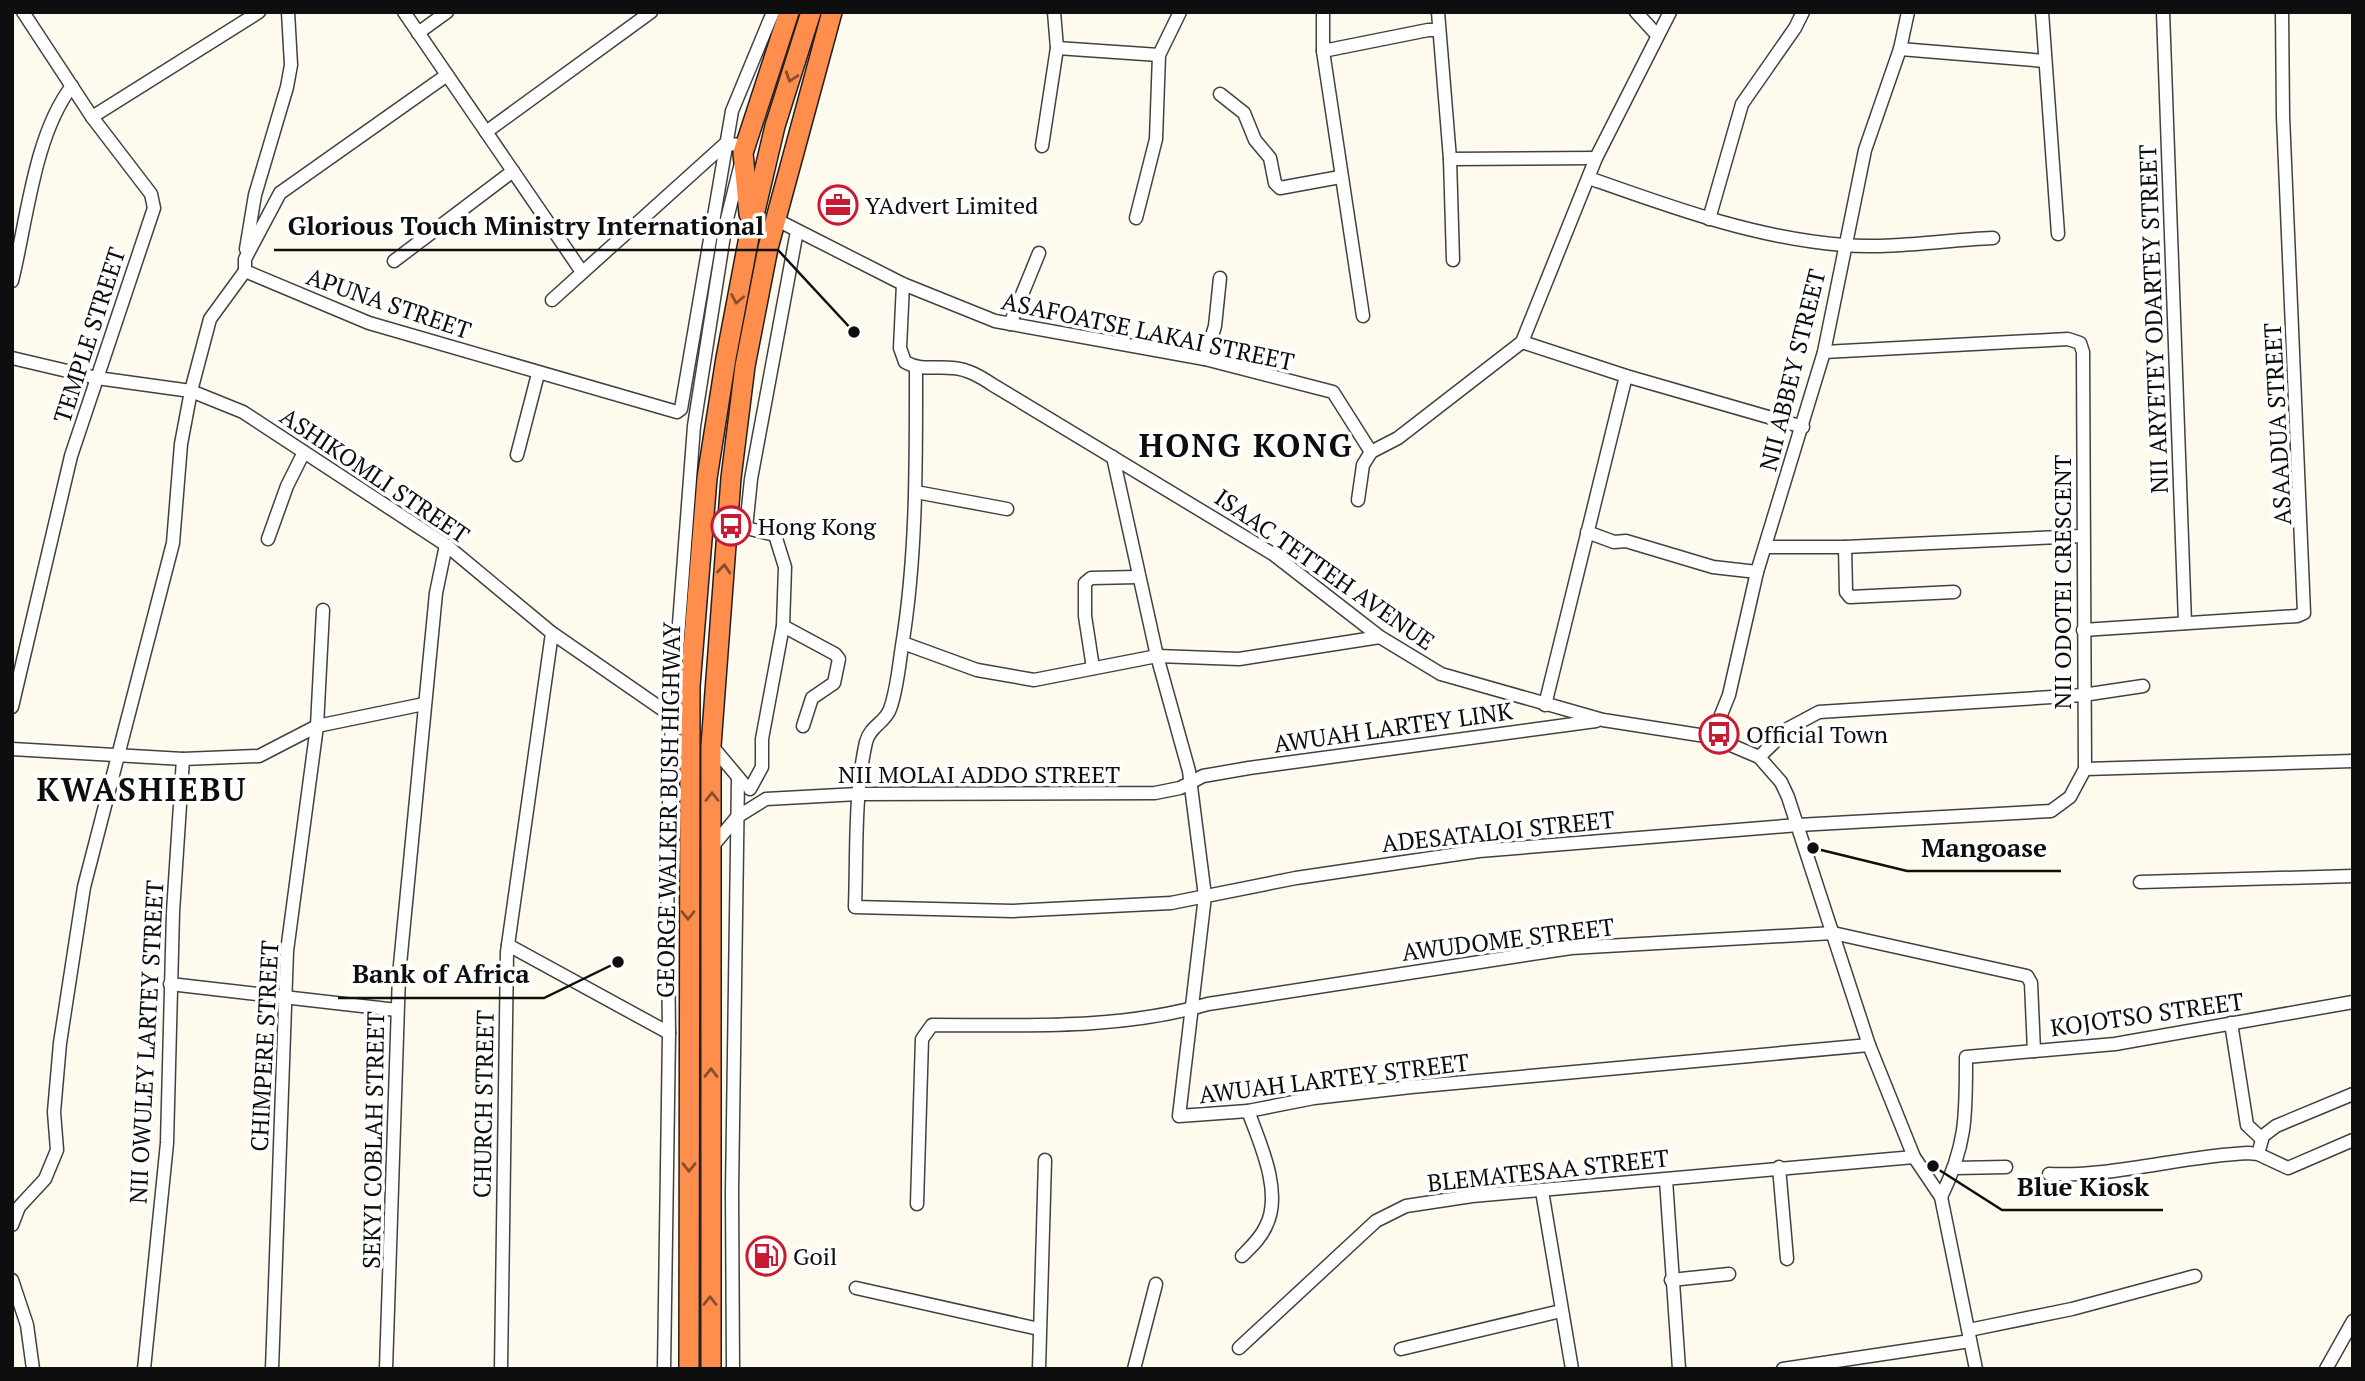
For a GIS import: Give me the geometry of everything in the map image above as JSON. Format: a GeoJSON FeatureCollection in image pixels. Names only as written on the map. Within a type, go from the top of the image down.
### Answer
{"type":"FeatureCollection","features":[{"type":"Feature","properties":{"kind":"highway"},"geometry":{"type":"LineString","coordinates":[[750,232],[738,147],[789,12]]}},
{"type":"Feature","properties":{"kind":"highway","name":"GEORGE WALKER BUSH HIGHWAY"},"geometry":{"type":"LineString","coordinates":[[689,1369],[691,685],[707,478],[750,232],[775,126],[811,12]]}},
{"type":"Feature","properties":{"kind":"highway","name":"GEORGE WALKER BUSH HIGHWAY"},"geometry":{"type":"LineString","coordinates":[[711,1369],[711,746],[731,478],[745,366],[775,219],[832,12]]}},
{"type":"Feature","properties":{"kind":"street"},"geometry":{"type":"LineString","coordinates":[[92,117],[259,12]]}},
{"type":"Feature","properties":{"kind":"street"},"geometry":{"type":"LineString","coordinates":[[245,265],[255,195],[291,65],[288,12]]}},
{"type":"Feature","properties":{"kind":"street"},"geometry":{"type":"LineString","coordinates":[[404,12],[582,272]]}},
{"type":"Feature","properties":{"kind":"street"},"geometry":{"type":"LineString","coordinates":[[418,33],[447,12]]}},
{"type":"Feature","properties":{"kind":"street"},"geometry":{"type":"LineString","coordinates":[[486,132],[651,12]]}},
{"type":"Feature","properties":{"kind":"street"},"geometry":{"type":"LineString","coordinates":[[664,1369],[669,1033],[667,862],[672,716],[694,426],[738,147],[739,88],[773,12]]}},
{"type":"Feature","properties":{"kind":"street"},"geometry":{"type":"LineString","coordinates":[[1042,146],[1057,48],[1054,12]]}},
{"type":"Feature","properties":{"kind":"street"},"geometry":{"type":"LineString","coordinates":[[1136,218],[1156,139],[1159,55],[1180,12]]}},
{"type":"Feature","properties":{"kind":"street"},"geometry":{"type":"LineString","coordinates":[[1323,12],[1323,51],[1363,316]]}},
{"type":"Feature","properties":{"kind":"street"},"geometry":{"type":"LineString","coordinates":[[1438,12],[1435,30],[1450,159],[1453,260]]}},
{"type":"Feature","properties":{"kind":"street"},"geometry":{"type":"LineString","coordinates":[[1636,12],[1657,35]]}},
{"type":"Feature","properties":{"kind":"street"},"geometry":{"type":"LineString","coordinates":[[1358,500],[1363,465],[1371,452],[1398,438],[1522,342],[1596,158],[1670,12]]}},
{"type":"Feature","properties":{"kind":"street"},"geometry":{"type":"LineString","coordinates":[[1709,219],[1742,104],[1790,37],[1803,12]]}},
{"type":"Feature","properties":{"kind":"street","name":"NII ABBEY STREET"},"geometry":{"type":"LineString","coordinates":[[1712,737],[1729,695],[1757,572],[1824,352],[1865,150],[1900,49],[1908,12]]}},
{"type":"Feature","properties":{"kind":"street"},"geometry":{"type":"LineString","coordinates":[[2042,12],[2058,234]]}},
{"type":"Feature","properties":{"kind":"street","name":"NII ARYETEY ODARTEY STREET"},"geometry":{"type":"LineString","coordinates":[[2163,12],[2185,623]]}},
{"type":"Feature","properties":{"kind":"street","name":"ASAADUA STREET"},"geometry":{"type":"LineString","coordinates":[[2084,630],[2297,617],[2304,612],[2306,603],[2283,116],[2282,12]]}},
{"type":"Feature","properties":{"kind":"street","name":"TEMPLE STREET"},"geometry":{"type":"LineString","coordinates":[[12,707],[16,675],[71,456],[154,208],[152,194],[92,117],[32,15]]}},
{"type":"Feature","properties":{"kind":"street"},"geometry":{"type":"LineString","coordinates":[[1323,51],[1435,30]]}},
{"type":"Feature","properties":{"kind":"street"},"geometry":{"type":"LineString","coordinates":[[1057,48],[1159,55]]}},
{"type":"Feature","properties":{"kind":"street"},"geometry":{"type":"LineString","coordinates":[[1900,49],[2045,61]]}},
{"type":"Feature","properties":{"kind":"street"},"geometry":{"type":"LineString","coordinates":[[12,1225],[19,1207],[45,1180],[57,1150],[54,1112],[60,1044],[84,887],[173,543],[181,444],[191,391],[210,319],[245,265],[280,193],[447,75]]}},
{"type":"Feature","properties":{"kind":"street"},"geometry":{"type":"LineString","coordinates":[[12,281],[37,169],[57,109],[72,86]]}},
{"type":"Feature","properties":{"kind":"street"},"geometry":{"type":"LineString","coordinates":[[1220,94],[1244,113],[1255,139],[1270,158],[1275,183],[1280,188],[1340,177]]}},
{"type":"Feature","properties":{"kind":"street"},"geometry":{"type":"LineString","coordinates":[[552,300],[582,272],[738,147]]}},
{"type":"Feature","properties":{"kind":"street","name":"APUNA STREET"},"geometry":{"type":"LineString","coordinates":[[245,265],[369,323],[538,374],[680,410],[738,147]]}},
{"type":"Feature","properties":{"kind":"street"},"geometry":{"type":"LineString","coordinates":[[1450,159],[1596,158]]}},
{"type":"Feature","properties":{"kind":"street"},"geometry":{"type":"LineString","coordinates":[[394,261],[513,171]]}},
{"type":"Feature","properties":{"kind":"street"},"geometry":{"type":"LineString","coordinates":[[1589,178],[1709,219],[1779,235],[1845,245],[1993,238]]}},
{"type":"Feature","properties":{"kind":"street","name":"ASAFOATSE LAKAI STREET"},"geometry":{"type":"LineString","coordinates":[[775,219],[903,284],[975,314],[1010,324],[1205,359],[1333,392],[1371,452]]}},
{"type":"Feature","properties":{"kind":"street"},"geometry":{"type":"LineString","coordinates":[[750,789],[762,767],[762,739],[783,626],[785,567],[775,535],[746,528],[751,479],[797,231]]}},
{"type":"Feature","properties":{"kind":"street"},"geometry":{"type":"LineString","coordinates":[[1010,324],[1039,253]]}},
{"type":"Feature","properties":{"kind":"street"},"geometry":{"type":"LineString","coordinates":[[1205,359],[1214,326],[1220,278]]}},
{"type":"Feature","properties":{"kind":"street"},"geometry":{"type":"LineString","coordinates":[[858,794],[866,739],[890,709],[903,643],[916,492],[916,369],[905,362],[900,348],[903,284]]}},
{"type":"Feature","properties":{"kind":"street","name":"NII ODOTEI CRESCENT"},"geometry":{"type":"LineString","coordinates":[[1824,352],[2068,339],[2080,343],[2083,352],[2085,769]]}},
{"type":"Feature","properties":{"kind":"street"},"geometry":{"type":"LineString","coordinates":[[1522,342],[1626,376],[1803,427]]}},
{"type":"Feature","properties":{"kind":"street","name":"ASHIKOMLI STREET"},"geometry":{"type":"LineString","coordinates":[[12,358],[97,377],[191,391],[243,412],[446,545],[552,633],[672,716]]}},
{"type":"Feature","properties":{"kind":"street","name":"ISAAC TETTEH AVENUE"},"geometry":{"type":"LineString","coordinates":[[916,369],[953,368],[970,371],[1273,554],[1380,637],[1441,674],[1603,720],[1712,737],[1759,757],[1781,782],[1798,825],[1869,1045],[1914,1157],[1941,1197],[1976,1369]]}},
{"type":"Feature","properties":{"kind":"street"},"geometry":{"type":"LineString","coordinates":[[517,455],[538,374]]}},
{"type":"Feature","properties":{"kind":"street"},"geometry":{"type":"LineString","coordinates":[[1545,705],[1626,376]]}},
{"type":"Feature","properties":{"kind":"street"},"geometry":{"type":"LineString","coordinates":[[268,539],[287,486],[304,452]]}},
{"type":"Feature","properties":{"kind":"street","name":"AWUAH LARTEY STREET"},"geometry":{"type":"LineString","coordinates":[[1113,457],[1138,577],[1191,784],[1205,897],[1179,1116],[1248,1111],[1314,1098],[1411,1087],[1869,1045]]}},
{"type":"Feature","properties":{"kind":"street"},"geometry":{"type":"LineString","coordinates":[[916,492],[1007,509]]}},
{"type":"Feature","properties":{"kind":"street"},"geometry":{"type":"LineString","coordinates":[[1587,532],[1614,542],[1626,541],[1713,567],[1757,572]]}},
{"type":"Feature","properties":{"kind":"street"},"geometry":{"type":"LineString","coordinates":[[1765,547],[1845,547],[2082,536]]}},
{"type":"Feature","properties":{"kind":"street","name":"SEKYI COBLAH STREET"},"geometry":{"type":"LineString","coordinates":[[386,1369],[397,1010],[424,704],[436,593],[446,545]]}},
{"type":"Feature","properties":{"kind":"street"},"geometry":{"type":"LineString","coordinates":[[1845,547],[1846,592],[1850,597],[1954,592]]}},
{"type":"Feature","properties":{"kind":"street"},"geometry":{"type":"LineString","coordinates":[[1093,668],[1085,583],[1091,578],[1138,577]]}},
{"type":"Feature","properties":{"kind":"street","name":"CHIMPERE STREET"},"geometry":{"type":"LineString","coordinates":[[272,1369],[287,951],[317,726],[323,610]]}},
{"type":"Feature","properties":{"kind":"street"},"geometry":{"type":"LineString","coordinates":[[783,626],[835,654],[839,659],[834,683],[813,698],[803,726]]}},
{"type":"Feature","properties":{"kind":"street","name":"CHURCH STREET"},"geometry":{"type":"LineString","coordinates":[[501,1369],[508,945],[552,633]]}},
{"type":"Feature","properties":{"kind":"street"},"geometry":{"type":"LineString","coordinates":[[903,643],[977,670],[1034,680],[1157,656],[1239,659],[1380,637]]}},
{"type":"Feature","properties":{"kind":"street"},"geometry":{"type":"LineString","coordinates":[[1759,757],[1789,728],[1819,712],[2083,695],[2143,686]]}},
{"type":"Feature","properties":{"kind":"street"},"geometry":{"type":"LineString","coordinates":[[12,749],[183,759],[259,757],[317,726],[424,704]]}},
{"type":"Feature","properties":{"kind":"street","name":"AWUAH LARTEY LINK"},"geometry":{"type":"LineString","coordinates":[[1191,784],[1203,776],[1249,768],[1603,720]]}},
{"type":"Feature","properties":{"kind":"street"},"geometry":{"type":"LineString","coordinates":[[711,746],[738,779],[766,799]]}},
{"type":"Feature","properties":{"kind":"street","name":"NII OWULEY LARTEY STREET"},"geometry":{"type":"LineString","coordinates":[[144,1369],[167,1143],[170,984],[183,759]]}},
{"type":"Feature","properties":{"kind":"street"},"geometry":{"type":"LineString","coordinates":[[1798,825],[2051,811],[2070,797],[2085,769],[2353,761]]}},
{"type":"Feature","properties":{"kind":"street"},"geometry":{"type":"LineString","coordinates":[[733,1369],[738,779]]}},
{"type":"Feature","properties":{"kind":"street","name":"NII MOLAI ADDO STREET"},"geometry":{"type":"LineString","coordinates":[[712,847],[737,817],[766,799],[858,794],[1155,793],[1191,784]]}},
{"type":"Feature","properties":{"kind":"street","name":"ADESATALOI STREET"},"geometry":{"type":"LineString","coordinates":[[858,794],[855,907],[1012,911],[1171,903],[1296,878],[1479,851],[1798,825]]}},
{"type":"Feature","properties":{"kind":"street"},"geometry":{"type":"LineString","coordinates":[[2140,883],[2353,876]]}},
{"type":"Feature","properties":{"kind":"street","name":"AWUDOME STREET"},"geometry":{"type":"LineString","coordinates":[[917,1204],[922,1039],[932,1026],[1055,1024],[1159,1016],[1571,948],[1833,933],[2027,976],[2031,983],[2034,1051]]}},
{"type":"Feature","properties":{"kind":"street"},"geometry":{"type":"LineString","coordinates":[[508,945],[669,1033]]}},
{"type":"Feature","properties":{"kind":"street"},"geometry":{"type":"LineString","coordinates":[[170,984],[397,1010]]}},
{"type":"Feature","properties":{"kind":"street","name":"KOJOTSO STREET"},"geometry":{"type":"LineString","coordinates":[[1941,1197],[1955,1168],[1965,1124],[1966,1057],[2115,1044],[2353,1002]]}},
{"type":"Feature","properties":{"kind":"street"},"geometry":{"type":"LineString","coordinates":[[2231,1023],[2247,1125],[2262,1139]]}},
{"type":"Feature","properties":{"kind":"street"},"geometry":{"type":"LineString","coordinates":[[2258,1154],[2262,1139],[2276,1126],[2353,1094]]}},
{"type":"Feature","properties":{"kind":"street"},"geometry":{"type":"LineString","coordinates":[[1242,1256],[1266,1227],[1271,1214],[1263,1151],[1248,1111]]}},
{"type":"Feature","properties":{"kind":"street"},"geometry":{"type":"LineString","coordinates":[[2049,1174],[2091,1175],[2230,1154],[2258,1154],[2288,1168],[2353,1140]]}},
{"type":"Feature","properties":{"kind":"street","name":"BLEMATESAA STREET"},"geometry":{"type":"LineString","coordinates":[[1239,1348],[1368,1227],[1390,1212],[1406,1206],[1472,1196],[1914,1157]]}},
{"type":"Feature","properties":{"kind":"street"},"geometry":{"type":"LineString","coordinates":[[1040,1369],[1045,1160]]}},
{"type":"Feature","properties":{"kind":"street"},"geometry":{"type":"LineString","coordinates":[[1779,1167],[1787,1259]]}},
{"type":"Feature","properties":{"kind":"street"},"geometry":{"type":"LineString","coordinates":[[1955,1168],[2006,1167]]}},
{"type":"Feature","properties":{"kind":"street"},"geometry":{"type":"LineString","coordinates":[[1666,1180],[1679,1369]]}},
{"type":"Feature","properties":{"kind":"street"},"geometry":{"type":"LineString","coordinates":[[1542,1191],[1572,1369]]}},
{"type":"Feature","properties":{"kind":"street"},"geometry":{"type":"LineString","coordinates":[[1671,1280],[1729,1274]]}},
{"type":"Feature","properties":{"kind":"street"},"geometry":{"type":"LineString","coordinates":[[1783,1369],[1852,1363],[2195,1276]]}},
{"type":"Feature","properties":{"kind":"street"},"geometry":{"type":"LineString","coordinates":[[12,1280],[27,1325],[33,1369]]}},
{"type":"Feature","properties":{"kind":"street"},"geometry":{"type":"LineString","coordinates":[[1135,1369],[1156,1284]]}},
{"type":"Feature","properties":{"kind":"street"},"geometry":{"type":"LineString","coordinates":[[856,1288],[1039,1329]]}},
{"type":"Feature","properties":{"kind":"street"},"geometry":{"type":"LineString","coordinates":[[1401,1349],[1561,1311]]}},
{"type":"Feature","properties":{"kind":"street"},"geometry":{"type":"LineString","coordinates":[[2326,1369],[2353,1321]]}},
{"type":"Feature","properties":{"kind":"place","name":"YAdvert Limited"},"geometry":{"type":"Point","coordinates":[838,205]}},
{"type":"Feature","properties":{"kind":"place","name":"Glorious Touch Ministry International"},"geometry":{"type":"Point","coordinates":[854,332]}},
{"type":"Feature","properties":{"kind":"place","name":"Hong Kong"},"geometry":{"type":"Point","coordinates":[731,526]}},
{"type":"Feature","properties":{"kind":"place","name":"Official Town"},"geometry":{"type":"Point","coordinates":[1719,734]}},
{"type":"Feature","properties":{"kind":"place","name":"Mangoase"},"geometry":{"type":"Point","coordinates":[1813,848]}},
{"type":"Feature","properties":{"kind":"place","name":"Bank of Africa"},"geometry":{"type":"Point","coordinates":[618,962]}},
{"type":"Feature","properties":{"kind":"place","name":"Blue Kiosk"},"geometry":{"type":"Point","coordinates":[1933,1166]}},
{"type":"Feature","properties":{"kind":"place","name":"Goil"},"geometry":{"type":"Point","coordinates":[766,1256]}},
{"type":"Feature","properties":{"kind":"district","name":"HONG KONG"},"geometry":{"type":"Point","coordinates":[1246,445]}},
{"type":"Feature","properties":{"kind":"district","name":"KWASHIEBU"},"geometry":{"type":"Point","coordinates":[142,789]}}]}
